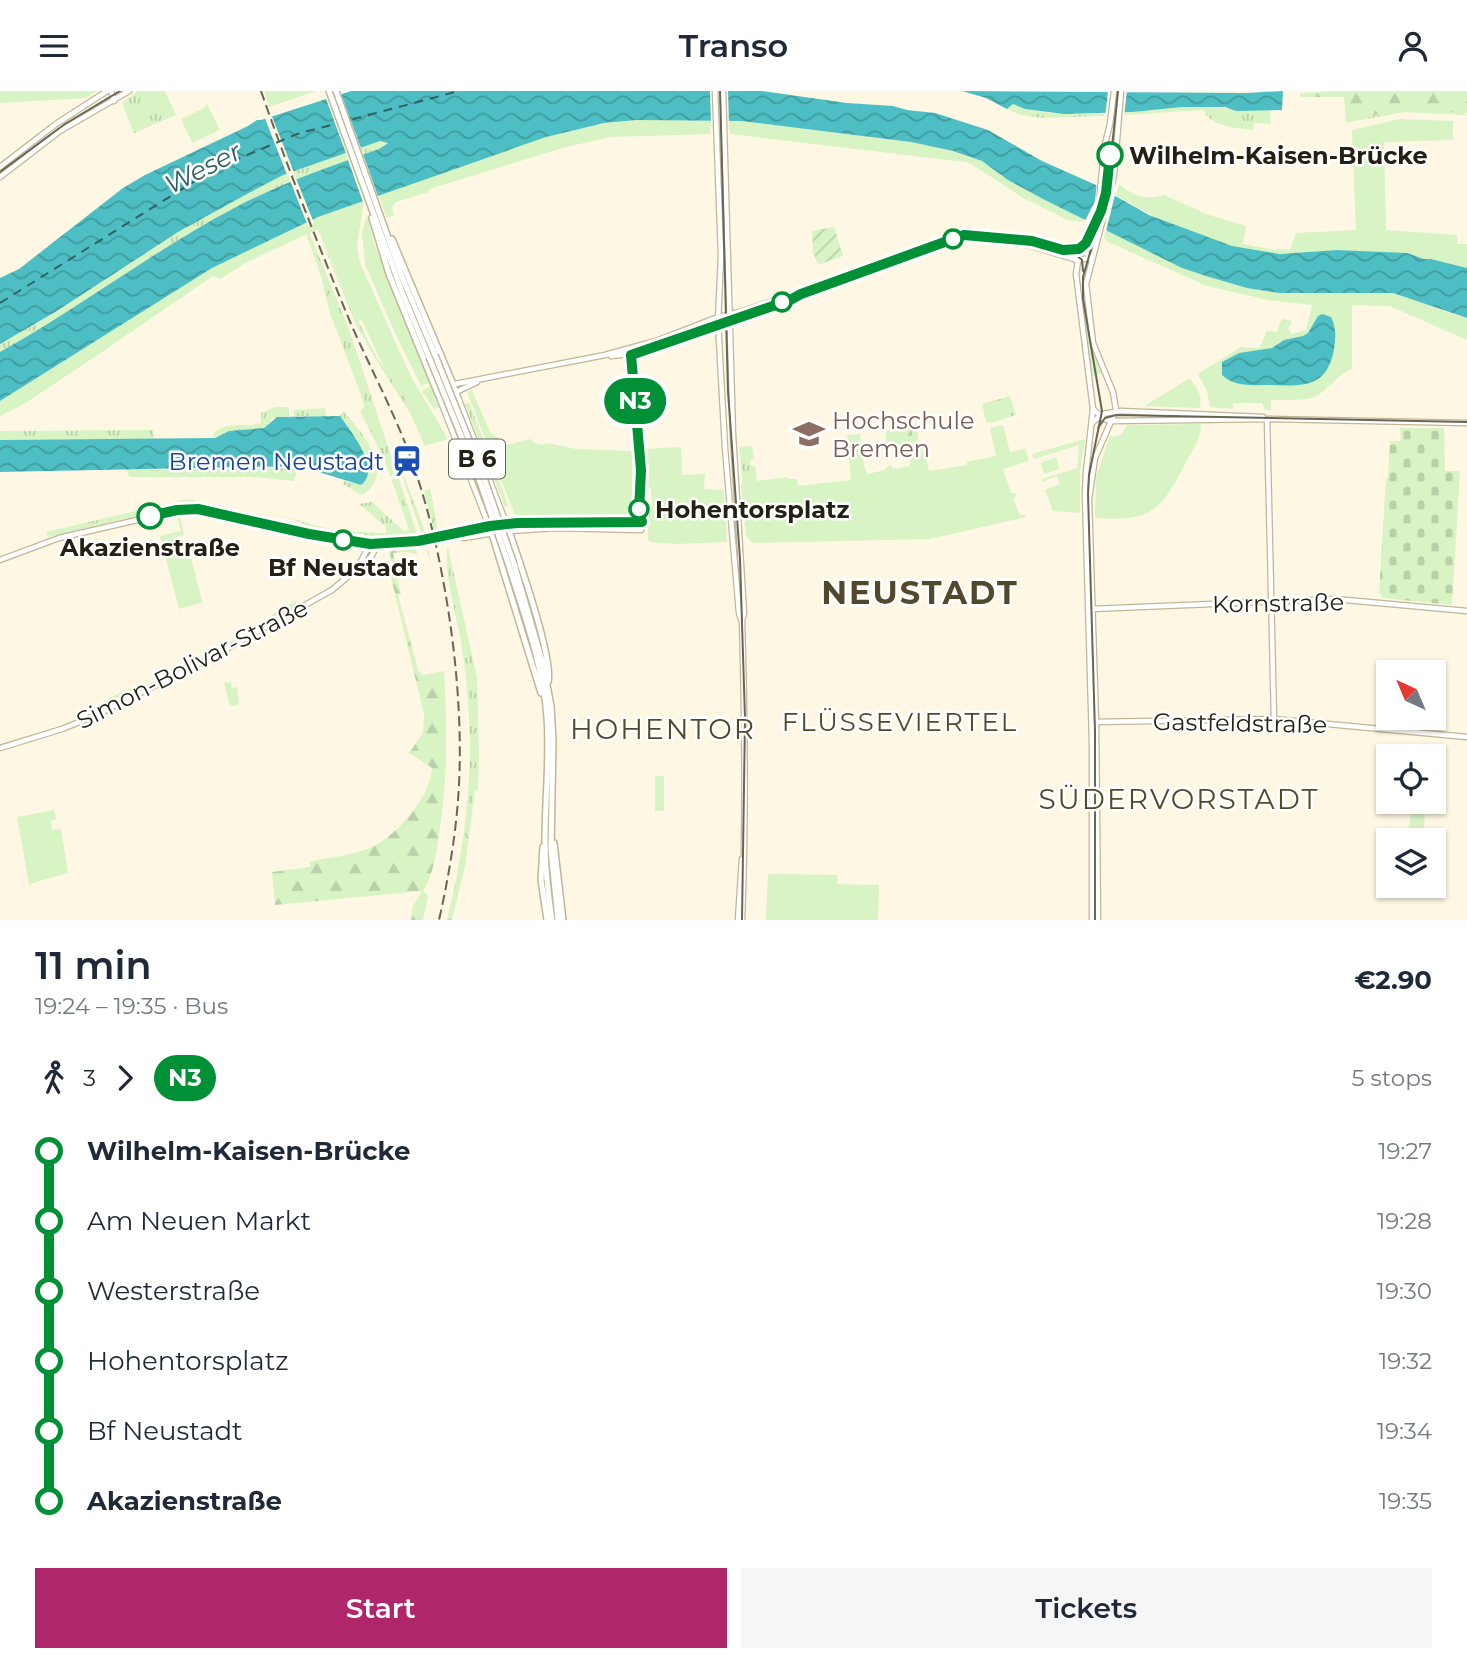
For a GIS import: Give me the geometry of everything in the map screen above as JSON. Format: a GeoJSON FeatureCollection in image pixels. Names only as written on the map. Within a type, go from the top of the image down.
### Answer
{"type":"FeatureCollection","features":[{"type":"Feature","properties":{"kind":"highway","name":"B 6"},"geometry":{"type":"LineString","coordinates":[[329,91],[374,215],[482,472],[544,664],[553,733],[550,882]]}},
{"type":"Feature","properties":{"kind":"highway","name":"B 6"},"geometry":{"type":"LineString","coordinates":[[335,91],[374,215]]}},
{"type":"Feature","properties":{"kind":"highway"},"geometry":{"type":"LineString","coordinates":[[374,215],[410,280],[453,384]]}},
{"type":"Feature","properties":{"kind":"highway"},"geometry":{"type":"LineString","coordinates":[[374,215],[389,274],[438,394]]}},
{"type":"Feature","properties":{"kind":"highway"},"geometry":{"type":"LineString","coordinates":[[509,531],[548,660],[548,685]]}},
{"type":"Feature","properties":{"kind":"highway"},"geometry":{"type":"LineString","coordinates":[[492,534],[544,699]]}},
{"type":"Feature","properties":{"kind":"highway","name":"B 6"},"geometry":{"type":"LineString","coordinates":[[511,565],[544,699],[548,755],[545,840],[550,882]]}},
{"type":"Feature","properties":{"kind":"highway","name":"B 6"},"geometry":{"type":"LineString","coordinates":[[551,830],[561,920]]}},
{"type":"Feature","properties":{"kind":"highway","name":"B 6"},"geometry":{"type":"LineString","coordinates":[[545,840],[541,857],[541,880],[547,920]]}},
{"type":"Feature","properties":{"kind":"highway"},"geometry":{"type":"LineString","coordinates":[[550,882],[552,920]]}},
{"type":"Feature","properties":{"kind":"highway"},"geometry":{"type":"LineString","coordinates":[[550,882],[561,920]]}},
{"type":"Feature","properties":{"kind":"main road"},"geometry":{"type":"LineString","coordinates":[[0,167],[56,124],[109,91],[114,101]]}},
{"type":"Feature","properties":{"kind":"main road"},"geometry":{"type":"LineString","coordinates":[[0,177],[73,122],[129,91]]}},
{"type":"Feature","properties":{"kind":"main road"},"geometry":{"type":"LineString","coordinates":[[715,91],[721,255],[718,317],[730,507],[742,622]]}},
{"type":"Feature","properties":{"kind":"main road"},"geometry":{"type":"LineString","coordinates":[[723,91],[733,435],[744,613],[745,734],[740,920]]}},
{"type":"Feature","properties":{"kind":"main road"},"geometry":{"type":"LineString","coordinates":[[1098,920],[1086,472],[1093,409],[1077,292],[1077,260],[1099,205],[1104,148],[1114,91]]}},
{"type":"Feature","properties":{"kind":"main road"},"geometry":{"type":"LineString","coordinates":[[1091,609],[1090,480],[1100,444],[1116,411],[1116,402],[1093,343],[1086,284],[1117,160],[1121,91]]}},
{"type":"Feature","properties":{"kind":"main road"},"geometry":{"type":"LineString","coordinates":[[438,394],[453,384],[605,355],[666,338],[718,317],[822,284],[958,234],[975,231],[1080,248],[1092,258]]}},
{"type":"Feature","properties":{"kind":"main road"},"geometry":{"type":"LineString","coordinates":[[605,355],[631,355],[964,239],[1028,244],[1077,260],[1092,258]]}},
{"type":"Feature","properties":{"kind":"main road"},"geometry":{"type":"LineString","coordinates":[[453,534],[464,538],[556,528],[641,530],[641,470],[630,348]]}},
{"type":"Feature","properties":{"kind":"main road"},"geometry":{"type":"LineString","coordinates":[[438,394],[448,395],[479,381]]}},
{"type":"Feature","properties":{"kind":"main road"},"geometry":{"type":"LineString","coordinates":[[453,384],[509,531]]}},
{"type":"Feature","properties":{"kind":"main road"},"geometry":{"type":"LineString","coordinates":[[438,394],[492,534]]}},
{"type":"Feature","properties":{"kind":"main road"},"geometry":{"type":"LineString","coordinates":[[1093,409],[1100,416],[1112,421],[1267,419],[1467,423]]}},
{"type":"Feature","properties":{"kind":"main road"},"geometry":{"type":"LineString","coordinates":[[1093,423],[1100,416],[1116,411],[1258,416],[1267,419]]}},
{"type":"Feature","properties":{"kind":"main road"},"geometry":{"type":"LineString","coordinates":[[1267,419],[1274,719]]}},
{"type":"Feature","properties":{"kind":"main road"},"geometry":{"type":"LineString","coordinates":[[0,560],[59,538],[189,508],[370,544],[418,541],[507,524],[642,522]]}},
{"type":"Feature","properties":{"kind":"main road"},"geometry":{"type":"LineString","coordinates":[[556,528],[562,522]]}},
{"type":"Feature","properties":{"kind":"main road","name":"Simon-Bolivar-Straße"},"geometry":{"type":"LineString","coordinates":[[358,567],[370,544]]}},
{"type":"Feature","properties":{"kind":"main road","name":"Simon-Bolivar-Straße"},"geometry":{"type":"LineString","coordinates":[[0,748],[56,731],[143,693],[290,615],[332,590],[371,557],[378,544]]}},
{"type":"Feature","properties":{"kind":"main road","name":"Kornstraße"},"geometry":{"type":"LineString","coordinates":[[1091,609],[1335,600],[1467,611]]}},
{"type":"Feature","properties":{"kind":"main road","name":"Gastfeldstraße"},"geometry":{"type":"LineString","coordinates":[[1094,722],[1274,719],[1467,737]]}},
{"type":"Feature","properties":{"kind":"main road"},"geometry":{"type":"LineString","coordinates":[[1092,920],[1094,722]]}},
{"type":"Feature","properties":{"kind":"green space"},"geometry":{"type":"Polygon","coordinates":[[[0,91],[97,91],[86,98],[0,103],[0,91]]]}},
{"type":"Feature","properties":{"kind":"green space"},"geometry":{"type":"Polygon","coordinates":[[[138,91],[165,91],[176,115],[134,133],[122,103],[138,91]]]}},
{"type":"Feature","properties":{"kind":"green space"},"geometry":{"type":"Polygon","coordinates":[[[264,91],[316,91],[269,107],[264,91]]]}},
{"type":"Feature","properties":{"kind":"green space"},"geometry":{"type":"Polygon","coordinates":[[[1467,91],[1467,113],[1401,108],[1346,123],[1344,97],[1300,97],[1300,93],[1467,91]]]}},
{"type":"Feature","properties":{"kind":"green space"},"geometry":{"type":"Polygon","coordinates":[[[207,104],[220,130],[192,143],[181,119],[207,104]]]}},
{"type":"Feature","properties":{"kind":"green space"},"geometry":{"type":"Polygon","coordinates":[[[1013,104],[1047,112],[1104,116],[1043,118],[1021,115],[1007,109],[1013,104]]]}},
{"type":"Feature","properties":{"kind":"green space"},"geometry":{"type":"Polygon","coordinates":[[[1182,107],[1270,110],[1271,124],[1254,123],[1253,130],[1232,127],[1212,120],[1203,110],[1124,115],[1182,107]]]}},
{"type":"Feature","properties":{"kind":"green space"},"geometry":{"type":"Polygon","coordinates":[[[1401,108],[1463,112],[1467,115],[1405,112],[1349,122],[1401,108]]]}},
{"type":"Feature","properties":{"kind":"green space"},"geometry":{"type":"Polygon","coordinates":[[[1400,119],[1453,121],[1453,140],[1384,142],[1386,230],[1457,235],[1457,244],[1467,244],[1467,268],[1385,253],[1352,251],[1279,254],[1242,249],[1186,230],[1116,195],[1119,184],[1140,196],[1164,195],[1209,215],[1246,226],[1243,244],[1274,250],[1290,249],[1296,233],[1356,230],[1352,130],[1400,119]]]}},
{"type":"Feature","properties":{"kind":"green space"},"geometry":{"type":"Polygon","coordinates":[[[636,120],[741,121],[911,142],[953,151],[982,161],[1008,180],[1086,219],[1080,222],[1068,220],[1025,199],[970,163],[730,134],[729,126],[710,126],[710,134],[611,137],[566,147],[429,189],[428,192],[396,202],[392,207],[394,215],[387,218],[379,196],[538,139],[570,130],[636,120]]]}},
{"type":"Feature","properties":{"kind":"green space"},"geometry":{"type":"Polygon","coordinates":[[[380,141],[388,142],[379,149],[307,175],[236,207],[0,352],[0,344],[58,311],[178,232],[283,175],[380,141]]]}},
{"type":"Feature","properties":{"kind":"green space"},"geometry":{"type":"Polygon","coordinates":[[[364,201],[357,245],[360,263],[411,377],[448,439],[428,445],[410,405],[384,368],[362,320],[358,321],[318,229],[245,263],[220,279],[213,276],[24,404],[0,416],[0,401],[212,268],[318,217],[364,201]]]}},
{"type":"Feature","properties":{"kind":"green space"},"geometry":{"type":"Polygon","coordinates":[[[367,215],[374,243],[431,382],[421,386],[365,264],[362,233],[367,215]]]}},
{"type":"Feature","properties":{"kind":"green space"},"geometry":{"type":"Polygon","coordinates":[[[834,227],[843,256],[818,265],[813,252],[812,231],[834,227]]]}},
{"type":"Feature","properties":{"kind":"green space"},"geometry":{"type":"Polygon","coordinates":[[[317,229],[377,358],[410,405],[428,445],[425,446],[410,413],[356,325],[317,229]]]}},
{"type":"Feature","properties":{"kind":"green space"},"geometry":{"type":"Polygon","coordinates":[[[1106,229],[1169,261],[1236,285],[1282,293],[1377,292],[1409,298],[1467,318],[1467,340],[1390,306],[1352,305],[1352,369],[1322,392],[1307,399],[1271,400],[1271,410],[1265,410],[1262,403],[1233,403],[1233,409],[1210,407],[1207,391],[1198,374],[1241,347],[1259,348],[1267,331],[1277,332],[1283,319],[1292,321],[1288,328],[1292,334],[1306,330],[1312,305],[1268,300],[1207,286],[1106,241],[1106,229]]]}},
{"type":"Feature","properties":{"kind":"green space"},"geometry":{"type":"Polygon","coordinates":[[[309,232],[350,332],[417,534],[385,539],[340,535],[312,530],[300,522],[264,511],[336,531],[386,533],[386,527],[359,504],[372,502],[404,531],[409,530],[385,461],[360,411],[364,407],[363,400],[330,313],[307,236],[309,232]]]}},
{"type":"Feature","properties":{"kind":"green space"},"geometry":{"type":"Polygon","coordinates":[[[1080,282],[1083,283],[1090,340],[1103,373],[1092,376],[1080,295],[1080,282]]]}},
{"type":"Feature","properties":{"kind":"green space"},"geometry":{"type":"Polygon","coordinates":[[[1190,378],[1200,396],[1199,408],[1144,406],[1190,378]]]}},
{"type":"Feature","properties":{"kind":"green space"},"geometry":{"type":"Polygon","coordinates":[[[432,385],[441,407],[434,409],[422,391],[432,385]]]}},
{"type":"Feature","properties":{"kind":"green space"},"geometry":{"type":"Polygon","coordinates":[[[472,390],[490,432],[507,445],[531,439],[542,445],[546,443],[576,449],[632,451],[633,511],[630,517],[515,515],[467,392],[472,390]]]}},
{"type":"Feature","properties":{"kind":"green space"},"geometry":{"type":"Polygon","coordinates":[[[1010,396],[1016,415],[991,423],[986,422],[982,404],[1010,396]]]}},
{"type":"Feature","properties":{"kind":"green space"},"geometry":{"type":"Polygon","coordinates":[[[469,402],[508,506],[505,507],[465,404],[469,402]]]}},
{"type":"Feature","properties":{"kind":"green space"},"geometry":{"type":"Polygon","coordinates":[[[275,407],[289,407],[289,416],[273,418],[264,428],[229,431],[213,438],[214,433],[225,427],[261,423],[261,413],[275,407]]]}},
{"type":"Feature","properties":{"kind":"green space"},"geometry":{"type":"Polygon","coordinates":[[[325,408],[326,416],[294,416],[294,410],[325,408]]]}},
{"type":"Feature","properties":{"kind":"green space"},"geometry":{"type":"Polygon","coordinates":[[[343,411],[367,441],[377,464],[377,476],[372,486],[362,495],[343,484],[344,481],[361,485],[357,440],[340,416],[343,411]]]}},
{"type":"Feature","properties":{"kind":"green space"},"geometry":{"type":"Polygon","coordinates":[[[917,423],[919,445],[922,445],[929,471],[967,465],[967,462],[996,456],[990,428],[1003,425],[1010,452],[1025,449],[1029,461],[1003,469],[1011,493],[1016,493],[1017,496],[1013,498],[1020,515],[1026,517],[930,539],[753,543],[746,536],[741,483],[788,477],[797,479],[798,486],[851,480],[847,435],[860,434],[864,466],[868,474],[884,470],[890,465],[893,469],[910,466],[913,424],[917,423]]]}},
{"type":"Feature","properties":{"kind":"green space"},"geometry":{"type":"Polygon","coordinates":[[[913,424],[911,449],[903,445],[887,448],[886,431],[913,424]]]}},
{"type":"Feature","properties":{"kind":"green space"},"geometry":{"type":"Polygon","coordinates":[[[1201,424],[1196,445],[1176,481],[1152,511],[1129,518],[1095,518],[1096,478],[1109,437],[1121,435],[1127,425],[1201,424]]]}},
{"type":"Feature","properties":{"kind":"green space"},"geometry":{"type":"Polygon","coordinates":[[[1400,428],[1444,428],[1445,471],[1460,471],[1452,605],[1382,598],[1382,594],[1379,594],[1390,441],[1401,441],[1400,428]]]}},
{"type":"Feature","properties":{"kind":"green space"},"geometry":{"type":"Polygon","coordinates":[[[153,430],[154,439],[0,440],[0,431],[153,430]]]}},
{"type":"Feature","properties":{"kind":"green space"},"geometry":{"type":"Polygon","coordinates":[[[390,439],[423,526],[430,559],[390,439]]]}},
{"type":"Feature","properties":{"kind":"green space"},"geometry":{"type":"Polygon","coordinates":[[[1085,439],[1080,470],[1080,513],[1053,511],[1045,490],[1060,484],[1057,476],[1042,482],[1042,479],[1077,468],[1079,445],[1034,459],[1032,454],[1085,439]]]}},
{"type":"Feature","properties":{"kind":"green space"},"geometry":{"type":"Polygon","coordinates":[[[752,446],[754,459],[750,460],[750,466],[755,466],[757,482],[743,485],[739,447],[752,446]]]}},
{"type":"Feature","properties":{"kind":"green space"},"geometry":{"type":"Polygon","coordinates":[[[681,447],[682,475],[705,474],[704,489],[724,490],[727,542],[676,544],[650,542],[648,539],[648,517],[652,505],[645,449],[681,447]]]}},
{"type":"Feature","properties":{"kind":"green space"},"geometry":{"type":"Polygon","coordinates":[[[1056,457],[1060,469],[1044,474],[1041,463],[1056,457]]]}},
{"type":"Feature","properties":{"kind":"green space"},"geometry":{"type":"Polygon","coordinates":[[[298,468],[294,481],[257,477],[133,477],[129,476],[126,469],[151,470],[298,468]]]}},
{"type":"Feature","properties":{"kind":"green space"},"geometry":{"type":"Polygon","coordinates":[[[430,489],[436,518],[439,549],[424,491],[430,489]]]}},
{"type":"Feature","properties":{"kind":"green space"},"geometry":{"type":"Polygon","coordinates":[[[188,499],[292,525],[204,504],[187,504],[48,537],[46,532],[188,499]]]}},
{"type":"Feature","properties":{"kind":"green space"},"geometry":{"type":"Polygon","coordinates":[[[177,516],[180,516],[184,535],[178,536],[182,555],[190,554],[202,601],[179,609],[160,536],[181,531],[177,516]]]}},
{"type":"Feature","properties":{"kind":"green space"},"geometry":{"type":"Polygon","coordinates":[[[448,547],[477,678],[479,754],[478,790],[475,791],[465,866],[452,920],[447,920],[459,866],[466,811],[470,729],[463,654],[448,574],[448,547]]]}},
{"type":"Feature","properties":{"kind":"green space"},"geometry":{"type":"Polygon","coordinates":[[[414,548],[418,555],[407,552],[393,553],[401,594],[398,595],[418,670],[423,675],[444,671],[446,712],[442,813],[434,863],[423,891],[428,896],[423,920],[411,920],[413,906],[422,891],[275,905],[272,872],[310,867],[310,861],[351,854],[376,845],[409,817],[430,780],[432,768],[409,753],[423,733],[424,714],[389,569],[392,564],[389,550],[414,548]]]}},
{"type":"Feature","properties":{"kind":"green space"},"geometry":{"type":"Polygon","coordinates":[[[295,601],[299,606],[275,619],[270,616],[295,601]]]}},
{"type":"Feature","properties":{"kind":"green space"},"geometry":{"type":"Polygon","coordinates":[[[231,682],[232,688],[237,687],[239,705],[230,706],[224,683],[231,682]]]}},
{"type":"Feature","properties":{"kind":"green space"},"geometry":{"type":"Polygon","coordinates":[[[139,684],[140,692],[109,705],[107,699],[139,684]]]}},
{"type":"Feature","properties":{"kind":"green space"},"geometry":{"type":"Polygon","coordinates":[[[655,776],[664,776],[664,811],[655,811],[655,776]]]}},
{"type":"Feature","properties":{"kind":"green space"},"geometry":{"type":"Polygon","coordinates":[[[54,810],[56,819],[51,821],[52,830],[61,829],[68,873],[29,884],[17,817],[54,810]]]}},
{"type":"Feature","properties":{"kind":"green space"},"geometry":{"type":"Polygon","coordinates":[[[1411,814],[1425,814],[1424,828],[1409,828],[1411,814]]]}},
{"type":"Feature","properties":{"kind":"green space"},"geometry":{"type":"Polygon","coordinates":[[[768,874],[837,875],[837,884],[879,885],[878,920],[766,920],[768,874]]]}},
{"type":"Feature","properties":{"kind":"water","name":"Weser"},"geometry":{"type":"Polygon","coordinates":[[[351,91],[762,91],[935,113],[988,130],[1042,161],[1096,185],[1149,215],[1232,246],[1280,254],[1337,250],[1407,253],[1467,268],[1467,318],[1393,293],[1279,293],[1247,288],[1209,277],[1182,268],[1043,199],[1008,180],[982,161],[953,151],[911,142],[741,121],[636,120],[604,123],[546,137],[318,217],[212,268],[0,401],[0,352],[176,241],[236,207],[388,143],[380,141],[283,175],[178,232],[57,311],[0,344],[0,278],[19,269],[123,188],[145,175],[257,120],[351,91]]]}},
{"type":"Feature","properties":{"kind":"water"},"geometry":{"type":"Polygon","coordinates":[[[962,91],[1283,91],[1282,110],[1236,111],[1225,107],[1182,107],[1064,114],[1025,109],[1013,104],[1007,109],[986,98],[962,91]]]}},
{"type":"Feature","properties":{"kind":"water"},"geometry":{"type":"Polygon","coordinates":[[[1322,314],[1331,317],[1335,341],[1331,362],[1319,378],[1302,385],[1249,385],[1232,382],[1222,375],[1222,362],[1239,353],[1272,348],[1284,340],[1303,336],[1322,314]]]}},
{"type":"Feature","properties":{"kind":"water"},"geometry":{"type":"Polygon","coordinates":[[[340,416],[366,460],[367,478],[361,485],[299,466],[0,472],[0,440],[215,438],[229,431],[264,428],[277,417],[340,416]]]}},
{"type":"Feature","properties":{"kind":"pier"},"geometry":{"type":"Polygon","coordinates":[[[340,91],[362,151],[347,156],[325,96],[340,91]]]}},
{"type":"Feature","properties":{"kind":"pier"},"geometry":{"type":"Polygon","coordinates":[[[710,91],[728,91],[729,125],[711,125],[710,91]]]}},
{"type":"Feature","properties":{"kind":"pier","name":"Wilhelm-Kaisen-Brücke"},"geometry":{"type":"Polygon","coordinates":[[[1108,91],[1127,91],[1124,116],[1105,118],[1108,91]]]}},
{"type":"Feature","properties":{"kind":"pier"},"geometry":{"type":"Polygon","coordinates":[[[271,114],[295,175],[288,177],[264,116],[271,114]]]}},
{"type":"Feature","properties":{"kind":"pier"},"geometry":{"type":"Polygon","coordinates":[[[362,151],[379,199],[364,205],[347,157],[362,151]]]}},
{"type":"Feature","properties":{"kind":"pier"},"geometry":{"type":"Polygon","coordinates":[[[295,176],[314,223],[308,226],[289,178],[295,176]]]}},
{"type":"Feature","properties":{"kind":"pier"},"geometry":{"type":"Polygon","coordinates":[[[1097,181],[1116,191],[1106,231],[1085,221],[1095,201],[1097,181]]]}},
{"type":"Feature","properties":{"kind":"ferry route"},"geometry":{"type":"LineString","coordinates":[[0,303],[214,169],[297,134],[459,91]]}},
{"type":"Feature","properties":{"kind":"tram line"},"geometry":{"type":"LineString","coordinates":[[0,172],[65,124],[120,91]]}},
{"type":"Feature","properties":{"kind":"tram line"},"geometry":{"type":"LineString","coordinates":[[720,91],[728,391],[740,559],[745,719],[742,920]]}},
{"type":"Feature","properties":{"kind":"tram line"},"geometry":{"type":"LineString","coordinates":[[1095,920],[1095,731],[1088,494],[1089,475],[1102,411],[1083,299],[1083,277],[1107,194],[1118,91]]}},
{"type":"Feature","properties":{"kind":"tram line"},"geometry":{"type":"LineString","coordinates":[[725,330],[730,320],[739,315],[965,234],[1033,241],[1074,253],[1082,260],[1083,271]]}},
{"type":"Feature","properties":{"kind":"tram line"},"geometry":{"type":"LineString","coordinates":[[1098,428],[1105,418],[1116,415],[1467,422]]}},
{"type":"Feature","properties":{"kind":"railway"},"geometry":{"type":"LineString","coordinates":[[261,91],[339,295],[408,451],[436,547],[452,633],[460,761],[455,830],[439,920]]}},
{"type":"Feature","properties":{"kind":"bus line","name":"N3"},"geometry":{"type":"LineString","coordinates":[[150,516],[189,508],[198,509],[309,534],[370,544],[418,541],[517,523],[642,522],[639,512],[641,470],[631,355],[790,300],[962,235],[1032,241],[1063,250],[1076,250],[1086,243],[1101,211],[1110,155]]}},
{"type":"Feature","properties":{"kind":"place","name":"Wilhelm-Kaisen-Brücke"},"geometry":{"type":"Point","coordinates":[1110,155]}},
{"type":"Feature","properties":{"kind":"place","name":"Hochschule Bremen"},"geometry":{"type":"Point","coordinates":[809,434]}},
{"type":"Feature","properties":{"kind":"place","name":"Bremen Neustadt"},"geometry":{"type":"Point","coordinates":[407,461]}},
{"type":"Feature","properties":{"kind":"place","name":"Hohentorsplatz"},"geometry":{"type":"Point","coordinates":[639,509]}},
{"type":"Feature","properties":{"kind":"place","name":"Akazienstraße"},"geometry":{"type":"Point","coordinates":[150,516]}},
{"type":"Feature","properties":{"kind":"place","name":"Bf Neustadt"},"geometry":{"type":"Point","coordinates":[343,540]}},
{"type":"Feature","properties":{"kind":"district","name":"NEUSTADT"},"geometry":{"type":"Point","coordinates":[920,592]}},
{"type":"Feature","properties":{"kind":"district","name":"FLÜSSEVIERTEL"},"geometry":{"type":"Point","coordinates":[900,722]}},
{"type":"Feature","properties":{"kind":"district","name":"HOHENTOR"},"geometry":{"type":"Point","coordinates":[663,729]}},
{"type":"Feature","properties":{"kind":"district","name":"SÜDERVORSTADT"},"geometry":{"type":"Point","coordinates":[1179,799]}}]}
